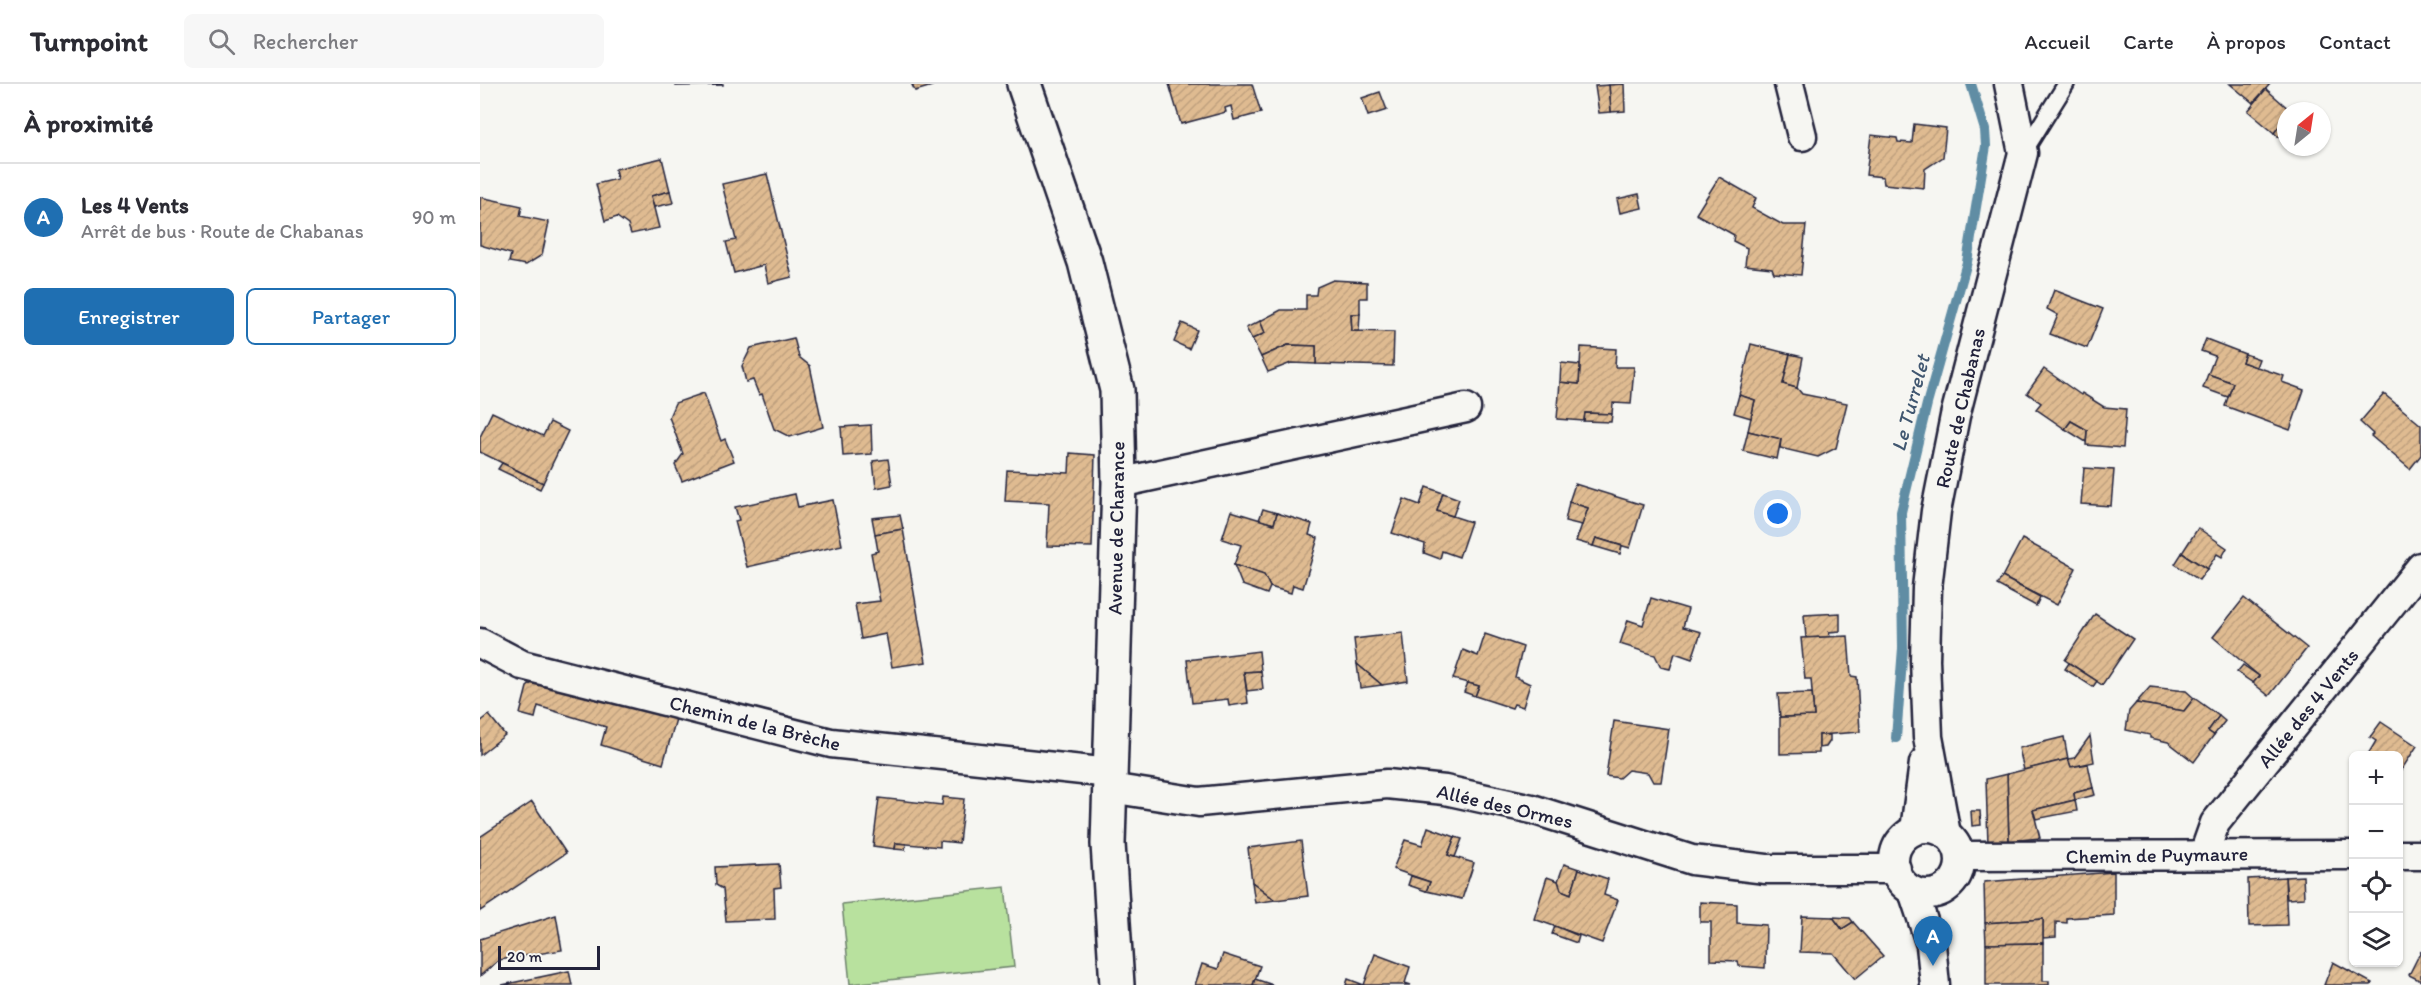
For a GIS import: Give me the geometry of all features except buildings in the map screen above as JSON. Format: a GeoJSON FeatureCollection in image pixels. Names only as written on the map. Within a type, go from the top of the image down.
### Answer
{"type":"FeatureCollection","features":[{"type":"Feature","properties":{"kind":"street","name":"Avenue de Charance"},"geometry":{"type":"LineString","coordinates":[[1024,84],[1086,262],[1117,390],[1119,483],[1108,844],[1117,985]]}},
{"type":"Feature","properties":{"kind":"street"},"geometry":{"type":"LineString","coordinates":[[1789,84],[1802,136]]}},
{"type":"Feature","properties":{"kind":"street","name":"Route de Chabanas"},"geometry":{"type":"LineString","coordinates":[[1915,830],[1928,737],[1925,660],[1927,588],[1936,511],[1955,416],[2023,153],[2010,84]]}},
{"type":"Feature","properties":{"kind":"street"},"geometry":{"type":"LineString","coordinates":[[1119,483],[1466,408]]}},
{"type":"Feature","properties":{"kind":"street","name":"Allée des 4 Vents"},"geometry":{"type":"LineString","coordinates":[[2204,854],[2216,823],[2421,567]]}},
{"type":"Feature","properties":{"kind":"street","name":"Chemin de la Brèche"},"geometry":{"type":"LineString","coordinates":[[480,643],[522,664],[810,739],[982,761],[1110,781]]}},
{"type":"Feature","properties":{"kind":"street","name":"Route de Chabanas"},"geometry":{"type":"LineString","coordinates":[[1928,737],[1953,845]]}},
{"type":"Feature","properties":{"kind":"street","name":"Allée des Ormes"},"geometry":{"type":"LineString","coordinates":[[1110,781],[1199,802],[1387,784],[1422,787],[1532,808],[1692,860],[1766,869],[1896,869]]}},
{"type":"Feature","properties":{"kind":"street"},"geometry":{"type":"LineString","coordinates":[[1931,945],[1945,890],[1959,873],[1953,845],[1926,828],[1915,830],[1898,844],[1895,854],[1896,869],[1904,885],[1924,894],[1945,890]]}},
{"type":"Feature","properties":{"kind":"street","name":"Chemin de Puymaure"},"geometry":{"type":"LineString","coordinates":[[1953,845],[2204,854],[2349,855]]}},
{"type":"Feature","properties":{"kind":"street"},"geometry":{"type":"LineString","coordinates":[[2403,855],[2421,855]]}},
{"type":"Feature","properties":{"kind":"street"},"geometry":{"type":"LineString","coordinates":[[1913,891],[1931,945],[1935,985]]}},
{"type":"Feature","properties":{"kind":"lane"},"geometry":{"type":"LineString","coordinates":[[2023,153],[2067,84]]}},
{"type":"Feature","properties":{"kind":"green space"},"geometry":{"type":"Polygon","coordinates":[[[1005,887],[1014,967],[850,984],[842,904],[1005,887]]]}},
{"type":"Feature","properties":{"kind":"waterway","name":"Le Turrelet"},"geometry":{"type":"LineString","coordinates":[[1896,738],[1903,648],[1901,512],[1927,404],[1967,262],[1986,146],[1985,130],[1971,84]]}},
{"type":"Feature","properties":{"kind":"place","name":"Les 4 Vents"},"geometry":{"type":"Point","coordinates":[1933,966]}}]}
